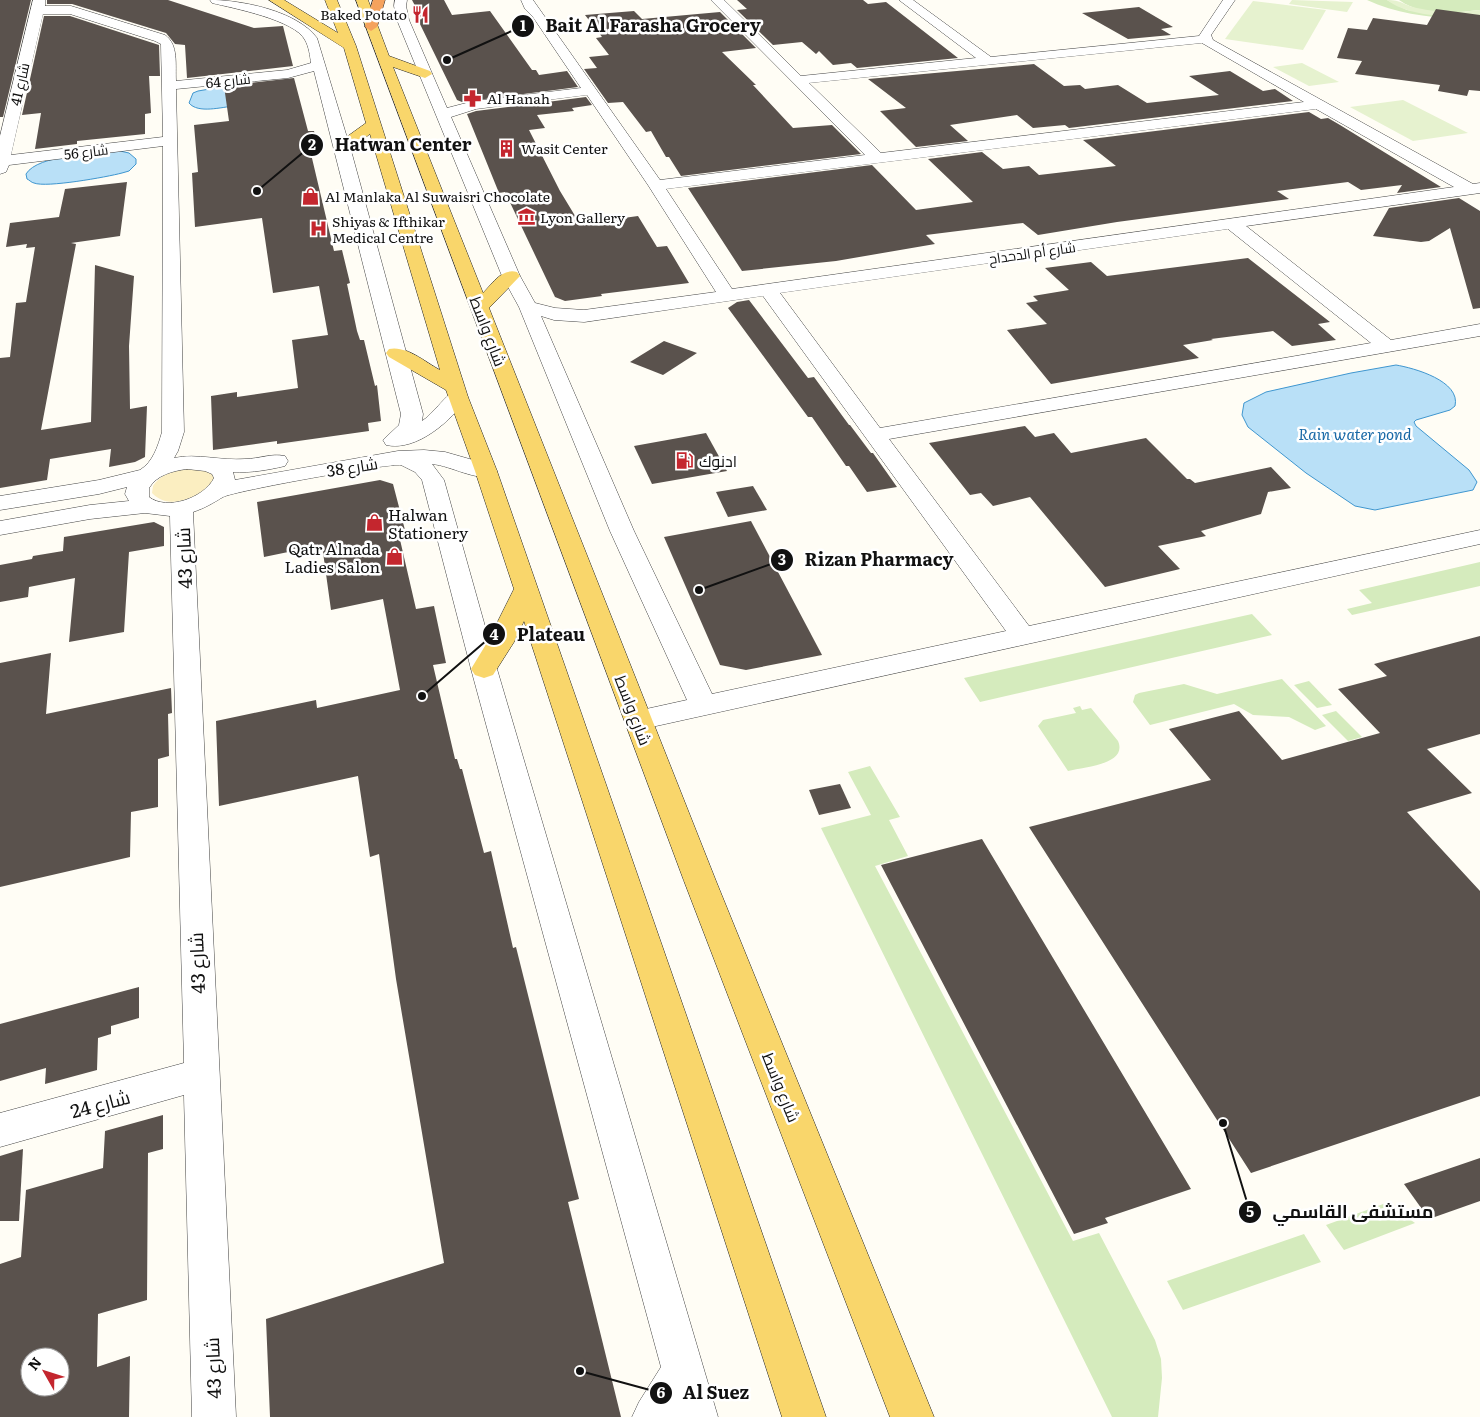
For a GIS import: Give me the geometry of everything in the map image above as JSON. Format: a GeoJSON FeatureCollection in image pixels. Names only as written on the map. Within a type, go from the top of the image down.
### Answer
{"type":"FeatureCollection","features":[{"type":"Feature","properties":{"kind":"highway"},"geometry":{"type":"LineString","coordinates":[[371,27],[379,0]]}},
{"type":"Feature","properties":{"kind":"main road"},"geometry":{"type":"LineString","coordinates":[[275,0],[350,46]]}},
{"type":"Feature","properties":{"kind":"main road"},"geometry":{"type":"LineString","coordinates":[[331,0],[350,46],[457,392],[526,589],[804,1417]]}},
{"type":"Feature","properties":{"kind":"main road","name":"شارع واسط"},"geometry":{"type":"LineString","coordinates":[[362,0],[638,720],[912,1417]]}},
{"type":"Feature","properties":{"kind":"main road"},"geometry":{"type":"LineString","coordinates":[[384,59],[425,74]]}},
{"type":"Feature","properties":{"kind":"main road"},"geometry":{"type":"LineString","coordinates":[[342,146],[374,124]]}},
{"type":"Feature","properties":{"kind":"main road"},"geometry":{"type":"LineString","coordinates":[[479,307],[511,276]]}},
{"type":"Feature","properties":{"kind":"main road"},"geometry":{"type":"LineString","coordinates":[[396,353],[457,392]]}},
{"type":"Feature","properties":{"kind":"main road"},"geometry":{"type":"LineString","coordinates":[[484,669],[501,642],[526,589]]}},
{"type":"Feature","properties":{"kind":"street"},"geometry":{"type":"LineString","coordinates":[[216,0],[279,18],[302,30],[311,38],[342,146],[412,419],[396,449],[428,472],[433,480],[484,669],[696,1417]]}},
{"type":"Feature","properties":{"kind":"street"},"geometry":{"type":"LineString","coordinates":[[401,0],[400,6],[403,20],[511,276],[528,307],[622,531],[704,706]]}},
{"type":"Feature","properties":{"kind":"street"},"geometry":{"type":"LineString","coordinates":[[527,0],[529,6],[537,7],[589,91],[656,185],[727,296]]}},
{"type":"Feature","properties":{"kind":"street"},"geometry":{"type":"LineString","coordinates":[[717,0],[877,158]]}},
{"type":"Feature","properties":{"kind":"street"},"geometry":{"type":"LineString","coordinates":[[905,0],[988,61]]}},
{"type":"Feature","properties":{"kind":"street"},"geometry":{"type":"LineString","coordinates":[[1205,39],[1205,35],[1229,0]]}},
{"type":"Feature","properties":{"kind":"street"},"geometry":{"type":"LineString","coordinates":[[38,5],[71,10],[152,35],[166,42],[168,46],[171,141],[173,432],[167,451],[151,473],[141,482],[136,495],[139,501],[146,506]]}},
{"type":"Feature","properties":{"kind":"street","name":"شارع 41"},"geometry":{"type":"LineString","coordinates":[[1,165],[5,125],[23,67],[38,5]]}},
{"type":"Feature","properties":{"kind":"street"},"geometry":{"type":"LineString","coordinates":[[798,80],[1205,39],[1475,189]]}},
{"type":"Feature","properties":{"kind":"street"},"geometry":{"type":"LineString","coordinates":[[8,69],[23,67]]}},
{"type":"Feature","properties":{"kind":"street","name":"شارع 64"},"geometry":{"type":"LineString","coordinates":[[169,86],[320,71]]}},
{"type":"Feature","properties":{"kind":"street"},"geometry":{"type":"LineString","coordinates":[[440,107],[589,91]]}},
{"type":"Feature","properties":{"kind":"street"},"geometry":{"type":"LineString","coordinates":[[656,185],[1319,104]]}},
{"type":"Feature","properties":{"kind":"street","name":"شارع 56"},"geometry":{"type":"LineString","coordinates":[[1,165],[171,141]]}},
{"type":"Feature","properties":{"kind":"street","name":"شارع أم الدحداح"},"geometry":{"type":"LineString","coordinates":[[528,307],[554,314],[584,316],[1475,189]]}},
{"type":"Feature","properties":{"kind":"street"},"geometry":{"type":"LineString","coordinates":[[1231,223],[1387,346]]}},
{"type":"Feature","properties":{"kind":"street"},"geometry":{"type":"LineString","coordinates":[[768,290],[1023,636]]}},
{"type":"Feature","properties":{"kind":"street","name":"شارع أم الدحداح"},"geometry":{"type":"LineString","coordinates":[[541,338],[561,326],[584,316]]}},
{"type":"Feature","properties":{"kind":"street"},"geometry":{"type":"LineString","coordinates":[[874,435],[1480,330]]}},
{"type":"Feature","properties":{"kind":"street","name":"شارع 38"},"geometry":{"type":"LineString","coordinates":[[146,506],[162,510],[181,508],[208,499],[218,491],[396,449],[417,433],[434,424],[457,392]]}},
{"type":"Feature","properties":{"kind":"street"},"geometry":{"type":"LineString","coordinates":[[173,432],[176,441],[183,449],[221,469],[225,475],[224,483],[218,491]]}},
{"type":"Feature","properties":{"kind":"street","name":"شارع 38"},"geometry":{"type":"LineString","coordinates":[[151,473],[170,465],[187,462],[236,466],[396,449],[486,471]]}},
{"type":"Feature","properties":{"kind":"street"},"geometry":{"type":"LineString","coordinates":[[0,503],[99,488],[151,473]]}},
{"type":"Feature","properties":{"kind":"street"},"geometry":{"type":"LineString","coordinates":[[0,528],[90,512],[146,506]]}},
{"type":"Feature","properties":{"kind":"street","name":"شارع 43"},"geometry":{"type":"LineString","coordinates":[[181,508],[200,1076],[214,1417]]}},
{"type":"Feature","properties":{"kind":"street"},"geometry":{"type":"LineString","coordinates":[[638,720],[1480,537]]}},
{"type":"Feature","properties":{"kind":"street","name":"شارع 24"},"geometry":{"type":"LineString","coordinates":[[0,1130],[200,1076]]}},
{"type":"Feature","properties":{"kind":"street"},"geometry":{"type":"LineString","coordinates":[[654,1417],[682,1372]]}},
{"type":"Feature","properties":{"kind":"green space"},"geometry":{"type":"Polygon","coordinates":[[[1292,0],[1353,2],[1347,12],[1289,4],[1292,0]]]}},
{"type":"Feature","properties":{"kind":"green space"},"geometry":{"type":"Polygon","coordinates":[[[1367,0],[1387,0],[1407,10],[1465,17],[1480,15],[1480,17],[1451,18],[1422,16],[1394,10],[1367,0]]]}},
{"type":"Feature","properties":{"kind":"green space"},"geometry":{"type":"Polygon","coordinates":[[[1387,0],[1440,12],[1480,10],[1480,15],[1445,16],[1419,13],[1396,6],[1387,0]]]}},
{"type":"Feature","properties":{"kind":"green space"},"geometry":{"type":"Polygon","coordinates":[[[1399,0],[1480,0],[1480,10],[1459,12],[1427,11],[1417,9],[1399,0]]]}},
{"type":"Feature","properties":{"kind":"green space"},"geometry":{"type":"Polygon","coordinates":[[[1253,1],[1326,10],[1303,50],[1225,39],[1253,1]]]}},
{"type":"Feature","properties":{"kind":"green space"},"geometry":{"type":"Polygon","coordinates":[[[1302,63],[1339,82],[1309,86],[1273,67],[1302,63]]]}},
{"type":"Feature","properties":{"kind":"green space"},"geometry":{"type":"Polygon","coordinates":[[[1403,100],[1468,133],[1413,141],[1350,107],[1403,100]]]}},
{"type":"Feature","properties":{"kind":"green space"},"geometry":{"type":"Polygon","coordinates":[[[1480,562],[1480,586],[1352,615],[1347,609],[1372,603],[1359,590],[1480,562]]]}},
{"type":"Feature","properties":{"kind":"green space"},"geometry":{"type":"Polygon","coordinates":[[[1252,614],[1272,635],[980,702],[964,678],[1252,614]]]}},
{"type":"Feature","properties":{"kind":"green space"},"geometry":{"type":"Polygon","coordinates":[[[1282,679],[1326,726],[1315,730],[1289,717],[1253,715],[1234,704],[1150,725],[1133,702],[1135,695],[1139,693],[1184,684],[1217,694],[1282,679]]]}},
{"type":"Feature","properties":{"kind":"green space"},"geometry":{"type":"Polygon","coordinates":[[[1309,681],[1332,705],[1317,708],[1294,685],[1309,681]]]}},
{"type":"Feature","properties":{"kind":"green space"},"geometry":{"type":"Polygon","coordinates":[[[1080,706],[1082,710],[1091,708],[1118,741],[1119,749],[1117,755],[1111,760],[1094,766],[1068,771],[1038,726],[1043,720],[1076,713],[1073,708],[1080,706]]]}},
{"type":"Feature","properties":{"kind":"green space"},"geometry":{"type":"Polygon","coordinates":[[[1336,711],[1362,737],[1348,741],[1322,715],[1336,711]]]}},
{"type":"Feature","properties":{"kind":"green space"},"geometry":{"type":"Polygon","coordinates":[[[870,766],[900,817],[889,820],[908,856],[875,866],[1073,1241],[1099,1233],[1155,1340],[1161,1359],[1162,1378],[1158,1417],[1112,1417],[821,828],[871,815],[848,772],[870,766]]]}},
{"type":"Feature","properties":{"kind":"green space"},"geometry":{"type":"Polygon","coordinates":[[[1386,1203],[1415,1223],[1344,1250],[1326,1225],[1386,1203]]]}},
{"type":"Feature","properties":{"kind":"green space"},"geometry":{"type":"Polygon","coordinates":[[[1304,1234],[1321,1262],[1183,1310],[1167,1281],[1304,1234]]]}},
{"type":"Feature","properties":{"kind":"sand"},"geometry":{"type":"Polygon","coordinates":[[[197,468],[212,473],[215,478],[210,489],[189,499],[173,502],[159,498],[152,493],[153,486],[167,474],[197,468]]]}},
{"type":"Feature","properties":{"kind":"water"},"geometry":{"type":"Polygon","coordinates":[[[227,86],[234,106],[204,109],[189,103],[193,93],[227,86]]]}},
{"type":"Feature","properties":{"kind":"water"},"geometry":{"type":"Polygon","coordinates":[[[120,151],[129,153],[136,159],[136,164],[129,171],[91,179],[51,184],[33,183],[27,179],[26,174],[33,167],[43,162],[69,156],[120,151]]]}},
{"type":"Feature","properties":{"kind":"water","name":"Rain water pond"},"geometry":{"type":"Polygon","coordinates":[[[1396,365],[1414,369],[1434,377],[1451,389],[1455,397],[1455,406],[1450,410],[1414,422],[1416,426],[1469,470],[1477,482],[1473,490],[1375,510],[1355,506],[1306,473],[1248,427],[1242,415],[1244,403],[1266,392],[1396,365]]]}},
{"type":"Feature","properties":{"kind":"building"},"geometry":{"type":"Polygon","coordinates":[[[0,0],[31,0],[3,117],[0,117],[0,0]]]}},
{"type":"Feature","properties":{"kind":"building"},"geometry":{"type":"Polygon","coordinates":[[[47,0],[168,0],[254,28],[283,26],[293,66],[187,78],[185,45],[175,44],[166,33],[72,4],[47,4],[47,0]]]}},
{"type":"Feature","properties":{"kind":"building"},"geometry":{"type":"Polygon","coordinates":[[[412,0],[444,0],[452,15],[490,11],[532,70],[536,70],[539,75],[567,71],[578,87],[462,102],[457,100],[418,20],[422,19],[412,0]]]}},
{"type":"Feature","properties":{"kind":"building"},"geometry":{"type":"Polygon","coordinates":[[[737,0],[863,0],[868,4],[886,2],[958,58],[857,68],[851,63],[833,65],[819,51],[816,54],[802,42],[773,45],[737,10],[747,9],[737,0]]]}},
{"type":"Feature","properties":{"kind":"building"},"geometry":{"type":"Polygon","coordinates":[[[1139,7],[1173,27],[1161,29],[1171,35],[1128,39],[1082,13],[1139,7]]]}},
{"type":"Feature","properties":{"kind":"building"},"geometry":{"type":"Polygon","coordinates":[[[1436,9],[1480,15],[1480,91],[1469,90],[1467,96],[1438,91],[1440,85],[1355,74],[1362,61],[1337,58],[1348,28],[1367,30],[1373,18],[1427,25],[1436,9]]]}},
{"type":"Feature","properties":{"kind":"building"},"geometry":{"type":"Polygon","coordinates":[[[634,11],[642,19],[720,12],[756,48],[722,52],[756,85],[753,85],[793,128],[832,125],[861,154],[681,176],[669,157],[666,157],[651,131],[646,132],[623,102],[608,103],[584,69],[597,68],[589,57],[609,55],[596,38],[602,37],[585,15],[634,11]]]}},
{"type":"Feature","properties":{"kind":"building"},"geometry":{"type":"Polygon","coordinates":[[[44,16],[70,16],[159,45],[160,76],[149,76],[151,113],[145,114],[145,134],[77,141],[77,144],[35,149],[41,113],[22,115],[44,16]]]}},
{"type":"Feature","properties":{"kind":"building"},"geometry":{"type":"Polygon","coordinates":[[[1034,64],[1064,86],[1080,85],[1085,89],[1118,85],[1147,103],[1219,95],[1189,76],[1230,71],[1263,91],[1275,89],[1293,101],[1069,128],[1065,125],[1033,128],[1017,115],[950,125],[968,141],[916,147],[880,111],[906,108],[868,79],[1034,64]]]}},
{"type":"Feature","properties":{"kind":"building"},"geometry":{"type":"Polygon","coordinates":[[[294,78],[308,131],[314,131],[320,153],[311,154],[334,251],[342,250],[350,283],[347,284],[357,331],[360,340],[364,340],[375,386],[377,385],[381,421],[368,423],[369,431],[277,444],[277,441],[213,450],[211,396],[237,392],[237,397],[298,388],[292,340],[328,335],[319,286],[273,293],[262,218],[195,227],[192,173],[198,172],[194,125],[229,121],[224,86],[294,78]]]}},
{"type":"Feature","properties":{"kind":"building"},"geometry":{"type":"Polygon","coordinates":[[[586,97],[592,105],[572,108],[574,111],[537,115],[545,128],[529,130],[560,191],[580,224],[638,216],[657,247],[667,246],[689,283],[601,294],[602,296],[565,301],[555,297],[505,192],[499,193],[467,114],[476,111],[586,97]]]}},
{"type":"Feature","properties":{"kind":"building"},"geometry":{"type":"Polygon","coordinates":[[[1309,112],[1321,119],[1328,118],[1441,187],[1397,193],[1402,185],[1361,190],[1348,182],[1277,191],[1289,199],[1117,222],[1038,235],[1023,223],[926,235],[935,244],[836,261],[742,271],[688,188],[872,165],[916,210],[973,202],[928,159],[982,152],[1003,169],[1029,166],[1039,175],[1116,166],[1083,140],[1309,112]]]}},
{"type":"Feature","properties":{"kind":"building"},"geometry":{"type":"Polygon","coordinates":[[[127,182],[120,236],[71,243],[76,244],[41,430],[91,422],[95,265],[134,276],[129,346],[130,409],[147,406],[145,457],[135,462],[109,467],[111,449],[50,459],[47,480],[0,488],[0,358],[10,357],[16,303],[26,302],[35,247],[26,248],[27,244],[6,247],[10,223],[59,217],[65,189],[127,182]]]}},
{"type":"Feature","properties":{"kind":"building"},"geometry":{"type":"Polygon","coordinates":[[[1459,198],[1480,211],[1480,308],[1473,309],[1450,228],[1429,241],[1421,242],[1373,236],[1389,208],[1459,198]]]}},
{"type":"Feature","properties":{"kind":"building"},"geometry":{"type":"Polygon","coordinates":[[[1248,258],[1330,322],[1318,324],[1336,340],[1292,346],[1273,331],[1211,339],[1213,340],[1183,345],[1199,358],[1051,384],[1007,330],[1047,324],[1026,303],[1038,301],[1033,296],[1069,290],[1045,268],[1091,262],[1107,276],[1248,258]]]}},
{"type":"Feature","properties":{"kind":"building"},"geometry":{"type":"Polygon","coordinates":[[[749,300],[808,378],[814,377],[897,487],[867,492],[849,466],[846,466],[812,417],[808,417],[728,308],[737,302],[749,300]]]}},
{"type":"Feature","properties":{"kind":"building"},"geometry":{"type":"Polygon","coordinates":[[[664,341],[697,353],[663,375],[630,362],[664,341]]]}},
{"type":"Feature","properties":{"kind":"building"},"geometry":{"type":"Polygon","coordinates":[[[1025,426],[1035,437],[1054,433],[1071,453],[1146,438],[1187,479],[1195,483],[1271,467],[1291,488],[1268,492],[1261,514],[1201,531],[1206,536],[1158,546],[1180,569],[1105,587],[1030,497],[993,506],[981,493],[970,495],[929,443],[1025,426]]]}},
{"type":"Feature","properties":{"kind":"building"},"geometry":{"type":"Polygon","coordinates":[[[706,433],[727,471],[652,484],[634,446],[706,433]]]}},
{"type":"Feature","properties":{"kind":"building"},"geometry":{"type":"Polygon","coordinates":[[[380,480],[393,484],[405,530],[398,531],[416,609],[434,606],[446,663],[433,665],[455,759],[457,759],[460,769],[462,769],[484,853],[491,851],[513,948],[516,947],[579,1199],[568,1202],[621,1417],[270,1417],[266,1319],[444,1263],[396,979],[379,854],[370,857],[358,776],[219,806],[216,721],[316,700],[317,708],[400,690],[383,599],[331,610],[322,545],[264,557],[257,502],[380,480]]]}},
{"type":"Feature","properties":{"kind":"building"},"geometry":{"type":"Polygon","coordinates":[[[753,486],[767,510],[728,517],[716,492],[753,486]]]}},
{"type":"Feature","properties":{"kind":"building"},"geometry":{"type":"Polygon","coordinates":[[[751,521],[822,655],[746,670],[720,665],[664,537],[751,521]]]}},
{"type":"Feature","properties":{"kind":"building"},"geometry":{"type":"Polygon","coordinates":[[[154,522],[164,527],[164,546],[129,552],[124,632],[69,642],[75,578],[29,587],[28,597],[0,602],[0,565],[32,559],[33,556],[63,551],[64,537],[154,522]]]}},
{"type":"Feature","properties":{"kind":"building"},"geometry":{"type":"Polygon","coordinates":[[[1480,636],[1480,734],[1427,749],[1472,793],[1407,812],[1480,891],[1480,1096],[1251,1173],[1029,827],[1211,780],[1169,729],[1239,711],[1282,760],[1380,733],[1338,689],[1387,676],[1374,664],[1480,636]]]}},
{"type":"Feature","properties":{"kind":"building"},"geometry":{"type":"Polygon","coordinates":[[[51,653],[46,714],[171,688],[172,713],[168,714],[169,756],[158,759],[158,807],[131,812],[130,857],[0,887],[0,663],[51,653]]]}},
{"type":"Feature","properties":{"kind":"building"},"geometry":{"type":"Polygon","coordinates":[[[840,784],[851,808],[819,815],[809,790],[840,784]]]}},
{"type":"Feature","properties":{"kind":"building"},"geometry":{"type":"Polygon","coordinates":[[[982,839],[1191,1189],[1105,1218],[1108,1223],[1074,1234],[881,865],[982,839]]]}},
{"type":"Feature","properties":{"kind":"building"},"geometry":{"type":"Polygon","coordinates":[[[139,987],[139,1018],[111,1026],[111,1034],[98,1038],[97,1070],[45,1084],[46,1068],[0,1081],[0,1024],[139,987]]]}},
{"type":"Feature","properties":{"kind":"building"},"geometry":{"type":"Polygon","coordinates":[[[163,1115],[163,1149],[148,1153],[147,1300],[98,1314],[97,1367],[130,1356],[129,1417],[0,1417],[0,1264],[21,1257],[26,1190],[103,1168],[105,1131],[163,1115]]]}},
{"type":"Feature","properties":{"kind":"building"},"geometry":{"type":"Polygon","coordinates":[[[23,1149],[19,1221],[0,1221],[0,1156],[23,1149]]]}},
{"type":"Feature","properties":{"kind":"building"},"geometry":{"type":"Polygon","coordinates":[[[1480,1158],[1480,1201],[1429,1219],[1404,1184],[1480,1158]]]}},
{"type":"Feature","properties":{"kind":"place","name":"Baked Potato"},"geometry":{"type":"Point","coordinates":[421,14]}},
{"type":"Feature","properties":{"kind":"place","name":"Bait Al Farasha Grocery"},"geometry":{"type":"Point","coordinates":[447,60]}},
{"type":"Feature","properties":{"kind":"place","name":"Al Hanah"},"geometry":{"type":"Point","coordinates":[473,98]}},
{"type":"Feature","properties":{"kind":"place","name":"Wasit Center"},"geometry":{"type":"Point","coordinates":[507,148]}},
{"type":"Feature","properties":{"kind":"place","name":"Hatwan Center"},"geometry":{"type":"Point","coordinates":[257,191]}},
{"type":"Feature","properties":{"kind":"place","name":"Al Manlaka Al Suwaisri Chocolate"},"geometry":{"type":"Point","coordinates":[311,196]}},
{"type":"Feature","properties":{"kind":"place","name":"Lyon Gallery"},"geometry":{"type":"Point","coordinates":[526,217]}},
{"type":"Feature","properties":{"kind":"place","name":"Shiyas & Ifthikar Medical Centre"},"geometry":{"type":"Point","coordinates":[318,229]}},
{"type":"Feature","properties":{"kind":"place","name":"ادنوك"},"geometry":{"type":"Point","coordinates":[685,460]}},
{"type":"Feature","properties":{"kind":"place","name":"Halwan Stationery"},"geometry":{"type":"Point","coordinates":[374,523]}},
{"type":"Feature","properties":{"kind":"place","name":"Qatr Alnada Ladies Salon"},"geometry":{"type":"Point","coordinates":[394,557]}},
{"type":"Feature","properties":{"kind":"place","name":"Rizan Pharmacy"},"geometry":{"type":"Point","coordinates":[699,590]}},
{"type":"Feature","properties":{"kind":"place","name":"Plateau"},"geometry":{"type":"Point","coordinates":[422,696]}},
{"type":"Feature","properties":{"kind":"place","name":"مستشفى القاسمي"},"geometry":{"type":"Point","coordinates":[1223,1123]}},
{"type":"Feature","properties":{"kind":"place","name":"Al Suez"},"geometry":{"type":"Point","coordinates":[580,1371]}}]}
